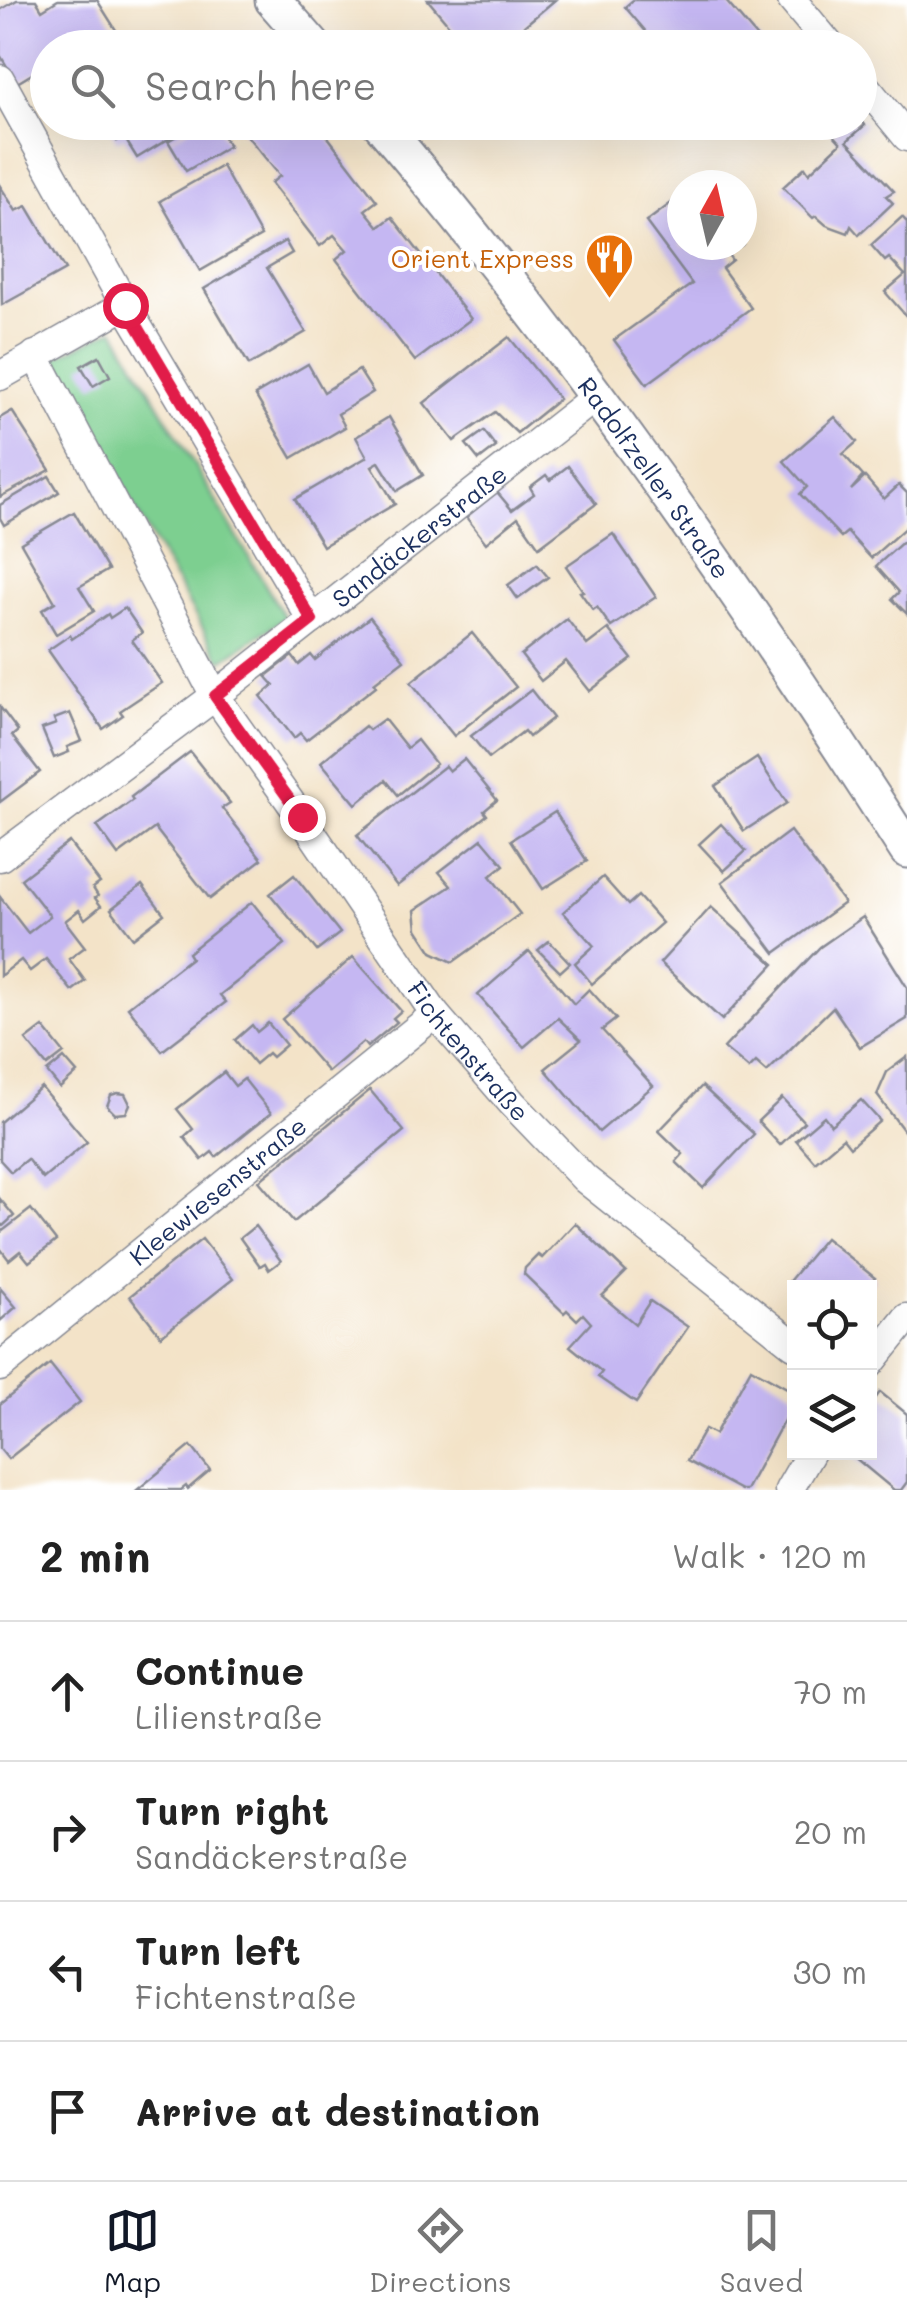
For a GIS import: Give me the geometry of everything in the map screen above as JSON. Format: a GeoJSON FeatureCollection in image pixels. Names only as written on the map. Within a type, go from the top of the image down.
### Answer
{"type":"FeatureCollection","features":[{"type":"Feature","properties":{"kind":"street"},"geometry":{"type":"LineString","coordinates":[[273,0],[299,30]]}},
{"type":"Feature","properties":{"kind":"street"},"geometry":{"type":"LineString","coordinates":[[792,0],[817,30]]}},
{"type":"Feature","properties":{"kind":"street"},"geometry":{"type":"LineString","coordinates":[[0,79],[30,133]]}},
{"type":"Feature","properties":{"kind":"street"},"geometry":{"type":"LineString","coordinates":[[877,101],[907,137]]}},
{"type":"Feature","properties":{"kind":"street"},"geometry":{"type":"LineString","coordinates":[[34,140],[125,305],[312,620]]}},
{"type":"Feature","properties":{"kind":"street","name":"Radolfzeller Straße"},"geometry":{"type":"LineString","coordinates":[[394,140],[598,395],[729,579],[907,850]]}},
{"type":"Feature","properties":{"kind":"street"},"geometry":{"type":"LineString","coordinates":[[0,376],[125,305]]}},
{"type":"Feature","properties":{"kind":"street","name":"Fichtenstraße"},"geometry":{"type":"LineString","coordinates":[[35,355],[215,696],[435,1014],[512,1103],[586,1179],[787,1338]]}},
{"type":"Feature","properties":{"kind":"street","name":"Sandäckerstraße"},"geometry":{"type":"LineString","coordinates":[[0,857],[215,696],[598,395]]}},
{"type":"Feature","properties":{"kind":"street","name":"Kleewiesenstraße"},"geometry":{"type":"LineString","coordinates":[[0,1366],[435,1014]]}},
{"type":"Feature","properties":{"kind":"street"},"geometry":{"type":"LineString","coordinates":[[877,1355],[907,1318]]}},
{"type":"Feature","properties":{"kind":"street"},"geometry":{"type":"LineString","coordinates":[[789,1490],[806,1460]]}},
{"type":"Feature","properties":{"kind":"green space"},"geometry":{"type":"Polygon","coordinates":[[[114,329],[285,618],[221,661],[51,360],[114,329]]]}},
{"type":"Feature","properties":{"kind":"building"},"geometry":{"type":"Polygon","coordinates":[[[17,0],[36,0],[42,10],[58,0],[97,0],[116,30],[30,30],[30,75],[17,83],[0,55],[0,10],[17,0]]]}},
{"type":"Feature","properties":{"kind":"building"},"geometry":{"type":"Polygon","coordinates":[[[428,0],[555,0],[519,30],[453,30],[428,0]]]}},
{"type":"Feature","properties":{"kind":"building"},"geometry":{"type":"Polygon","coordinates":[[[633,0],[725,0],[751,30],[645,30],[625,7],[633,0]]]}},
{"type":"Feature","properties":{"kind":"building"},"geometry":{"type":"Polygon","coordinates":[[[126,140],[167,140],[137,158],[126,140]]]}},
{"type":"Feature","properties":{"kind":"building"},"geometry":{"type":"Polygon","coordinates":[[[226,140],[229,146],[186,171],[168,141],[226,140]]]}},
{"type":"Feature","properties":{"kind":"building"},"geometry":{"type":"Polygon","coordinates":[[[250,140],[330,140],[377,201],[365,210],[379,227],[392,217],[471,319],[415,361],[336,259],[347,250],[334,235],[320,246],[271,183],[280,176],[250,140]]]}},
{"type":"Feature","properties":{"kind":"building"},"geometry":{"type":"Polygon","coordinates":[[[838,140],[848,140],[894,191],[886,196],[893,203],[859,235],[851,226],[848,233],[826,225],[816,216],[813,218],[783,187],[805,167],[809,173],[841,143],[838,140]]]}},
{"type":"Feature","properties":{"kind":"building"},"geometry":{"type":"Polygon","coordinates":[[[222,166],[261,236],[200,271],[160,201],[222,166]]]}},
{"type":"Feature","properties":{"kind":"building"},"geometry":{"type":"Polygon","coordinates":[[[0,186],[16,211],[27,206],[65,270],[2,305],[0,186]]]}},
{"type":"Feature","properties":{"kind":"building"},"geometry":{"type":"Polygon","coordinates":[[[667,206],[667,250],[646,222],[667,206]]]}},
{"type":"Feature","properties":{"kind":"building"},"geometry":{"type":"Polygon","coordinates":[[[902,217],[907,222],[907,317],[885,292],[905,275],[871,245],[902,217]]]}},
{"type":"Feature","properties":{"kind":"building"},"geometry":{"type":"Polygon","coordinates":[[[285,241],[292,253],[267,268],[306,332],[249,365],[204,289],[285,241]]]}},
{"type":"Feature","properties":{"kind":"building"},"geometry":{"type":"Polygon","coordinates":[[[674,260],[732,260],[722,268],[751,308],[647,384],[614,340],[692,284],[674,260]]]}},
{"type":"Feature","properties":{"kind":"building"},"geometry":{"type":"Polygon","coordinates":[[[509,337],[559,399],[517,433],[495,412],[454,441],[424,403],[509,337]]]}},
{"type":"Feature","properties":{"kind":"building"},"geometry":{"type":"Polygon","coordinates":[[[99,356],[110,376],[93,386],[81,366],[99,356]]]}},
{"type":"Feature","properties":{"kind":"building"},"geometry":{"type":"Polygon","coordinates":[[[308,364],[324,392],[359,370],[373,392],[338,414],[345,427],[292,458],[255,395],[308,364]]]}},
{"type":"Feature","properties":{"kind":"building"},"geometry":{"type":"Polygon","coordinates":[[[12,411],[50,470],[0,497],[0,418],[12,411]]]}},
{"type":"Feature","properties":{"kind":"building"},"geometry":{"type":"Polygon","coordinates":[[[389,417],[423,475],[397,491],[379,462],[372,466],[395,504],[323,546],[295,499],[367,457],[356,437],[389,417]]]}},
{"type":"Feature","properties":{"kind":"building"},"geometry":{"type":"Polygon","coordinates":[[[835,417],[857,442],[843,454],[863,476],[851,490],[865,477],[884,499],[899,485],[907,493],[907,526],[871,558],[847,532],[841,537],[800,494],[807,487],[784,461],[835,417]]]}},
{"type":"Feature","properties":{"kind":"building"},"geometry":{"type":"Polygon","coordinates":[[[484,431],[496,447],[479,460],[466,444],[484,431]]]}},
{"type":"Feature","properties":{"kind":"building"},"geometry":{"type":"Polygon","coordinates":[[[568,466],[596,504],[539,547],[518,517],[486,543],[466,517],[497,492],[512,510],[534,494],[530,487],[546,475],[550,480],[568,466]]]}},
{"type":"Feature","properties":{"kind":"building"},"geometry":{"type":"Polygon","coordinates":[[[49,476],[59,492],[4,525],[0,505],[49,476]]]}},
{"type":"Feature","properties":{"kind":"building"},"geometry":{"type":"Polygon","coordinates":[[[74,512],[108,570],[79,587],[94,611],[56,634],[42,610],[55,602],[21,543],[74,512]]]}},
{"type":"Feature","properties":{"kind":"building"},"geometry":{"type":"Polygon","coordinates":[[[613,534],[656,597],[611,627],[597,607],[593,610],[566,566],[613,534]]]}},
{"type":"Feature","properties":{"kind":"building"},"geometry":{"type":"Polygon","coordinates":[[[907,538],[907,614],[892,599],[899,592],[876,566],[907,538]]]}},
{"type":"Feature","properties":{"kind":"building"},"geometry":{"type":"Polygon","coordinates":[[[537,564],[548,577],[518,599],[508,585],[537,564]]]}},
{"type":"Feature","properties":{"kind":"building"},"geometry":{"type":"Polygon","coordinates":[[[125,608],[142,633],[132,640],[162,683],[120,711],[123,715],[103,729],[48,650],[125,608]]]}},
{"type":"Feature","properties":{"kind":"building"},"geometry":{"type":"Polygon","coordinates":[[[370,617],[404,660],[306,740],[300,733],[294,738],[261,696],[274,685],[266,676],[292,656],[299,665],[311,655],[315,660],[370,617]]]}},
{"type":"Feature","properties":{"kind":"building"},"geometry":{"type":"Polygon","coordinates":[[[567,619],[587,645],[608,629],[632,659],[590,691],[566,661],[541,681],[521,655],[567,619]]]}},
{"type":"Feature","properties":{"kind":"building"},"geometry":{"type":"Polygon","coordinates":[[[472,633],[516,687],[454,736],[411,682],[472,633]]]}},
{"type":"Feature","properties":{"kind":"building"},"geometry":{"type":"Polygon","coordinates":[[[531,690],[553,718],[529,737],[524,731],[489,758],[471,736],[531,690]]]}},
{"type":"Feature","properties":{"kind":"building"},"geometry":{"type":"Polygon","coordinates":[[[0,707],[18,731],[12,736],[40,772],[0,802],[0,707]]]}},
{"type":"Feature","properties":{"kind":"building"},"geometry":{"type":"Polygon","coordinates":[[[70,713],[82,741],[54,758],[42,729],[70,713]]]}},
{"type":"Feature","properties":{"kind":"building"},"geometry":{"type":"Polygon","coordinates":[[[384,719],[407,748],[417,740],[436,764],[398,795],[386,780],[356,804],[321,762],[365,726],[369,730],[384,719]]]}},
{"type":"Feature","properties":{"kind":"building"},"geometry":{"type":"Polygon","coordinates":[[[190,752],[230,803],[222,808],[262,859],[210,899],[155,828],[118,855],[97,826],[190,752]]]}},
{"type":"Feature","properties":{"kind":"building"},"geometry":{"type":"Polygon","coordinates":[[[757,758],[787,803],[744,831],[715,786],[757,758]]]}},
{"type":"Feature","properties":{"kind":"building"},"geometry":{"type":"Polygon","coordinates":[[[464,759],[497,800],[484,811],[487,815],[397,886],[357,835],[445,766],[449,771],[464,759]]]}},
{"type":"Feature","properties":{"kind":"building"},"geometry":{"type":"Polygon","coordinates":[[[555,812],[587,861],[543,889],[511,840],[555,812]]]}},
{"type":"Feature","properties":{"kind":"building"},"geometry":{"type":"Polygon","coordinates":[[[721,824],[746,851],[724,871],[699,844],[721,824]]]}},
{"type":"Feature","properties":{"kind":"building"},"geometry":{"type":"Polygon","coordinates":[[[790,831],[844,903],[775,953],[722,882],[790,831]]]}},
{"type":"Feature","properties":{"kind":"building"},"geometry":{"type":"Polygon","coordinates":[[[482,839],[504,865],[490,876],[520,914],[453,962],[432,952],[417,929],[415,910],[451,886],[439,872],[482,839]]]}},
{"type":"Feature","properties":{"kind":"building"},"geometry":{"type":"Polygon","coordinates":[[[69,842],[100,883],[93,888],[101,906],[85,919],[79,910],[65,921],[85,947],[69,959],[85,981],[72,991],[46,959],[30,971],[21,960],[0,976],[0,897],[28,933],[50,916],[21,879],[69,842]]]}},
{"type":"Feature","properties":{"kind":"building"},"geometry":{"type":"Polygon","coordinates":[[[294,875],[340,933],[317,951],[270,894],[294,875]]]}},
{"type":"Feature","properties":{"kind":"building"},"geometry":{"type":"Polygon","coordinates":[[[603,877],[628,905],[638,896],[662,923],[592,984],[575,963],[594,946],[563,912],[603,877]]]}},
{"type":"Feature","properties":{"kind":"building"},"geometry":{"type":"Polygon","coordinates":[[[142,885],[164,914],[133,938],[111,909],[142,885]]]}},
{"type":"Feature","properties":{"kind":"building"},"geometry":{"type":"Polygon","coordinates":[[[252,902],[285,944],[220,995],[226,1002],[162,1051],[128,1007],[191,958],[188,953],[252,902]]]}},
{"type":"Feature","properties":{"kind":"building"},"geometry":{"type":"Polygon","coordinates":[[[711,907],[774,964],[722,1020],[660,963],[711,907]]]}},
{"type":"Feature","properties":{"kind":"building"},"geometry":{"type":"Polygon","coordinates":[[[863,917],[907,987],[907,1019],[860,1047],[833,1007],[767,1072],[756,1062],[749,1069],[724,1048],[820,947],[863,917]]]}},
{"type":"Feature","properties":{"kind":"building"},"geometry":{"type":"Polygon","coordinates":[[[549,941],[570,963],[560,972],[538,950],[549,941]]]}},
{"type":"Feature","properties":{"kind":"building"},"geometry":{"type":"Polygon","coordinates":[[[529,951],[574,1004],[589,989],[616,1019],[602,1030],[653,1086],[599,1132],[545,1069],[581,1040],[558,1018],[524,1047],[478,995],[529,951]]]}},
{"type":"Feature","properties":{"kind":"building"},"geometry":{"type":"Polygon","coordinates":[[[353,957],[401,1011],[393,1018],[397,1022],[367,1047],[363,1042],[328,1072],[282,1019],[353,957]]]}},
{"type":"Feature","properties":{"kind":"building"},"geometry":{"type":"Polygon","coordinates":[[[268,1023],[286,1045],[255,1064],[235,1040],[252,1025],[257,1032],[268,1023]]]}},
{"type":"Feature","properties":{"kind":"building"},"geometry":{"type":"Polygon","coordinates":[[[43,1027],[64,1053],[47,1066],[26,1040],[43,1027]]]}},
{"type":"Feature","properties":{"kind":"building"},"geometry":{"type":"Polygon","coordinates":[[[907,1057],[907,1135],[877,1095],[887,1072],[907,1057]]]}},
{"type":"Feature","properties":{"kind":"building"},"geometry":{"type":"Polygon","coordinates":[[[64,1058],[77,1073],[60,1088],[47,1072],[64,1058]]]}},
{"type":"Feature","properties":{"kind":"building"},"geometry":{"type":"Polygon","coordinates":[[[224,1072],[235,1086],[244,1079],[271,1113],[216,1157],[212,1152],[202,1160],[184,1137],[193,1129],[177,1109],[224,1072]]]}},
{"type":"Feature","properties":{"kind":"building"},"geometry":{"type":"Polygon","coordinates":[[[702,1086],[754,1134],[703,1188],[676,1162],[683,1154],[659,1131],[702,1086]]]}},
{"type":"Feature","properties":{"kind":"building"},"geometry":{"type":"Polygon","coordinates":[[[41,1087],[87,1142],[43,1179],[27,1159],[11,1172],[0,1160],[0,1122],[41,1087]]]}},
{"type":"Feature","properties":{"kind":"building"},"geometry":{"type":"Polygon","coordinates":[[[370,1090],[404,1131],[294,1222],[259,1181],[370,1090]]]}},
{"type":"Feature","properties":{"kind":"building"},"geometry":{"type":"Polygon","coordinates":[[[125,1094],[130,1104],[126,1113],[115,1114],[107,1106],[111,1095],[125,1094]]]}},
{"type":"Feature","properties":{"kind":"building"},"geometry":{"type":"Polygon","coordinates":[[[782,1098],[804,1122],[780,1145],[758,1121],[782,1098]]]}},
{"type":"Feature","properties":{"kind":"building"},"geometry":{"type":"Polygon","coordinates":[[[861,1100],[880,1121],[850,1147],[843,1138],[815,1162],[796,1140],[824,1116],[831,1125],[861,1100]]]}},
{"type":"Feature","properties":{"kind":"building"},"geometry":{"type":"Polygon","coordinates":[[[0,1199],[14,1216],[3,1226],[0,1223],[0,1199]]]}},
{"type":"Feature","properties":{"kind":"building"},"geometry":{"type":"Polygon","coordinates":[[[31,1209],[56,1241],[29,1262],[20,1251],[9,1260],[0,1248],[0,1233],[31,1209]]]}},
{"type":"Feature","properties":{"kind":"building"},"geometry":{"type":"Polygon","coordinates":[[[575,1223],[626,1272],[602,1296],[635,1324],[650,1301],[688,1327],[636,1403],[598,1377],[602,1372],[570,1346],[591,1323],[583,1314],[577,1320],[567,1310],[564,1313],[524,1274],[538,1255],[542,1258],[575,1223]]]}},
{"type":"Feature","properties":{"kind":"building"},"geometry":{"type":"Polygon","coordinates":[[[255,1226],[281,1261],[269,1270],[265,1263],[260,1266],[240,1238],[255,1226]]]}},
{"type":"Feature","properties":{"kind":"building"},"geometry":{"type":"Polygon","coordinates":[[[825,1238],[875,1278],[874,1280],[790,1280],[825,1238]]]}},
{"type":"Feature","properties":{"kind":"building"},"geometry":{"type":"Polygon","coordinates":[[[202,1239],[233,1279],[161,1336],[130,1296],[202,1239]]]}},
{"type":"Feature","properties":{"kind":"building"},"geometry":{"type":"Polygon","coordinates":[[[0,1288],[16,1307],[0,1321],[0,1288]]]}},
{"type":"Feature","properties":{"kind":"building"},"geometry":{"type":"Polygon","coordinates":[[[50,1364],[80,1402],[8,1459],[0,1449],[0,1404],[50,1364]]]}},
{"type":"Feature","properties":{"kind":"building"},"geometry":{"type":"Polygon","coordinates":[[[751,1368],[787,1388],[787,1415],[746,1490],[687,1461],[705,1429],[715,1434],[751,1368]]]}},
{"type":"Feature","properties":{"kind":"building"},"geometry":{"type":"Polygon","coordinates":[[[880,1392],[907,1414],[907,1482],[901,1490],[894,1490],[858,1460],[877,1460],[880,1392]]]}},
{"type":"Feature","properties":{"kind":"building"},"geometry":{"type":"Polygon","coordinates":[[[191,1446],[210,1470],[188,1489],[186,1486],[181,1490],[137,1490],[191,1446]]]}},
{"type":"Feature","properties":{"kind":"place","name":"Orient Express"},"geometry":{"type":"Point","coordinates":[609,300]}},
{"type":"Feature","properties":{"kind":"route"},"geometry":{"type":"LineString","coordinates":[[125,305],[312,620],[215,696],[302,817]]}}]}
